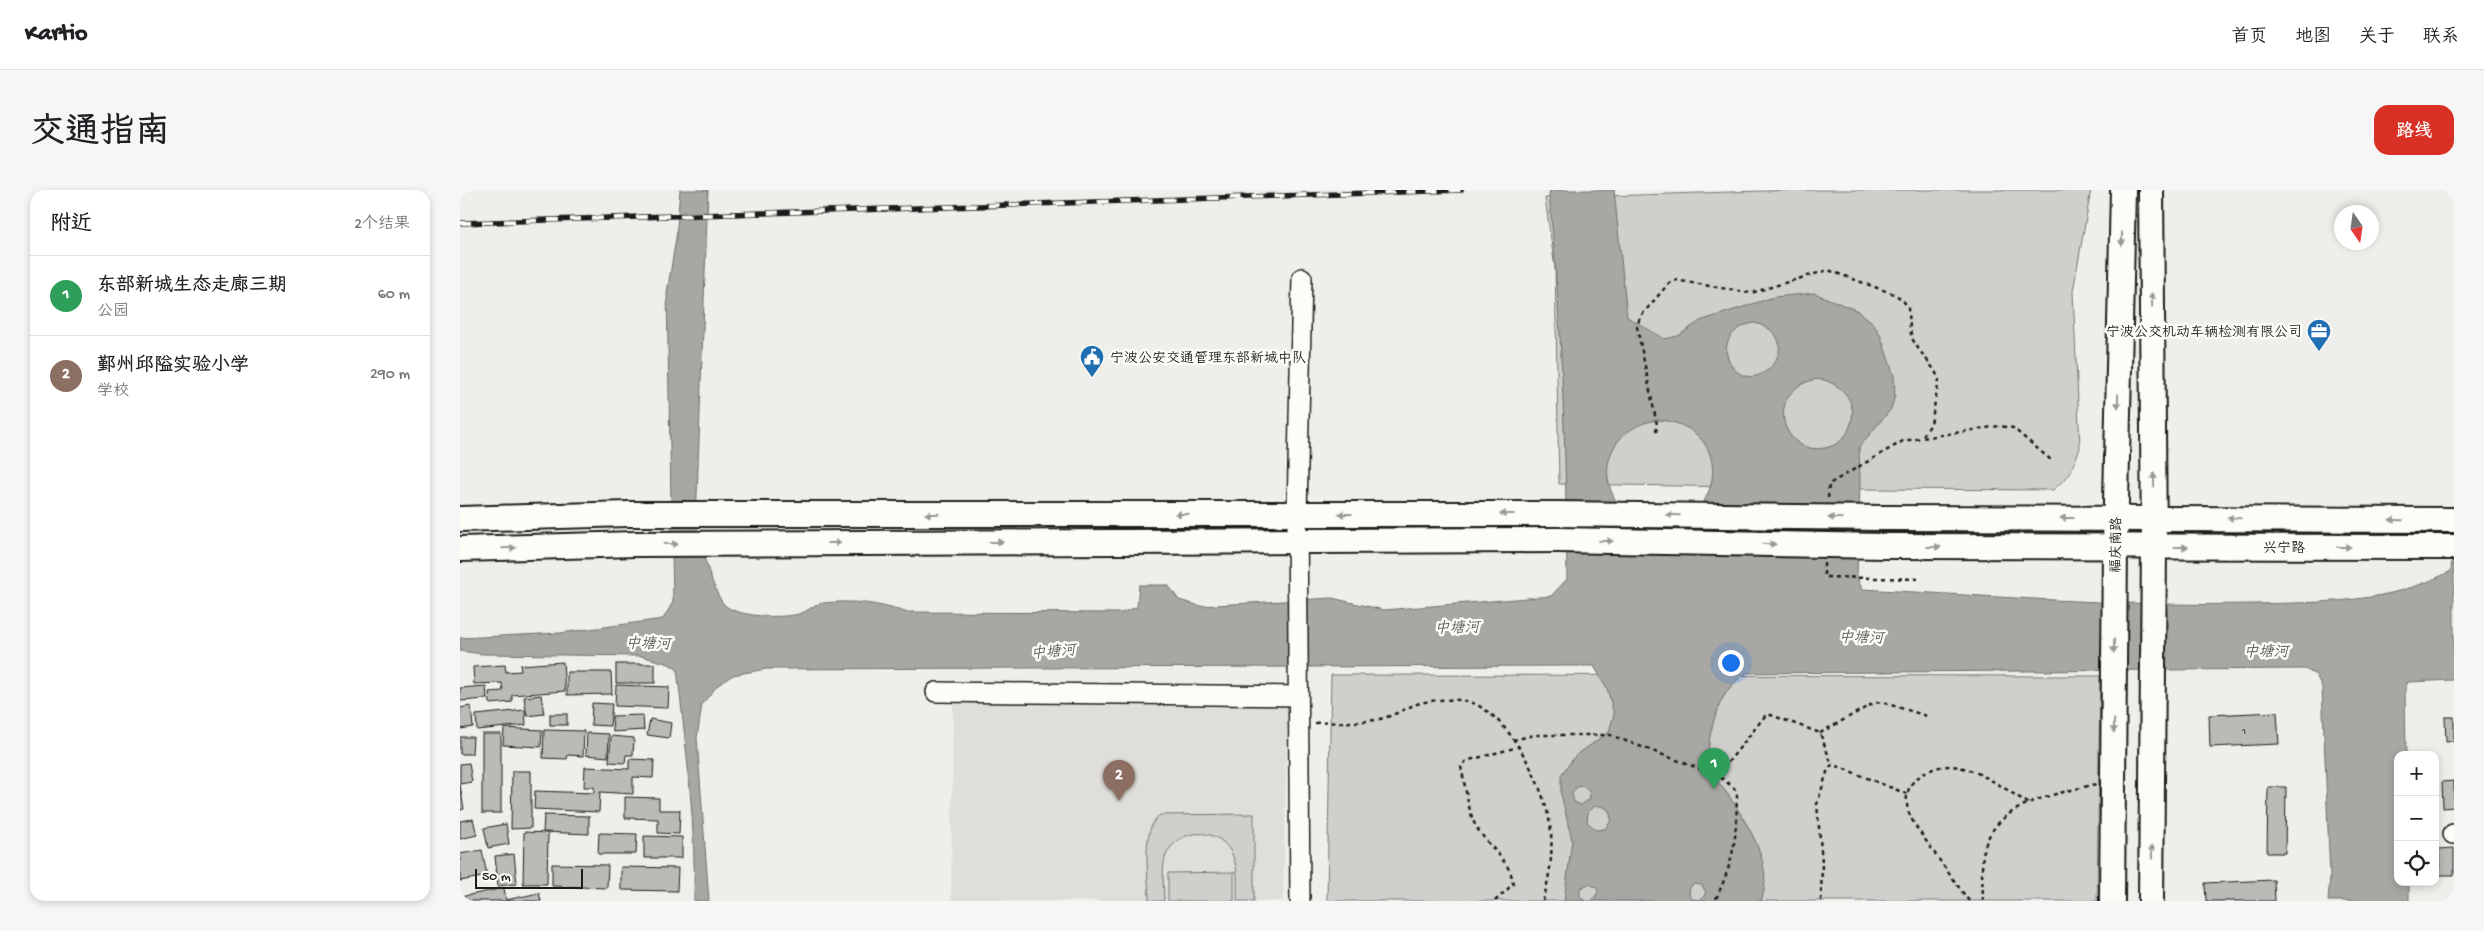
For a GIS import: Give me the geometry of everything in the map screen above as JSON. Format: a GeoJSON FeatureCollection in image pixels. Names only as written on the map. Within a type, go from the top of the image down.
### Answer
{"type":"FeatureCollection","features":[{"type":"Feature","properties":{"kind":"main road","name":"福庆南路"},"geometry":{"type":"LineString","coordinates":[[2112,901],[2115,518],[2123,190]]}},
{"type":"Feature","properties":{"kind":"main road"},"geometry":{"type":"LineString","coordinates":[[2151,190],[2154,518],[2151,901]]}},
{"type":"Feature","properties":{"kind":"main road"},"geometry":{"type":"LineString","coordinates":[[460,518],[628,514],[1556,514],[1884,518],[2449,520]]}},
{"type":"Feature","properties":{"kind":"main road","name":"兴宁路"},"geometry":{"type":"LineString","coordinates":[[460,549],[646,544],[1558,540],[1885,546],[2450,547]]}},
{"type":"Feature","properties":{"kind":"street"},"geometry":{"type":"LineString","coordinates":[[1300,901],[1297,514],[1302,278]]}},
{"type":"Feature","properties":{"kind":"street"},"geometry":{"type":"LineString","coordinates":[[936,692],[1298,693]]}},
{"type":"Feature","properties":{"kind":"path"},"geometry":{"type":"LineString","coordinates":[[1656,432],[1657,425],[1637,327],[1638,321],[1669,283],[1675,280],[1750,293],[1828,270],[1894,294],[1901,298],[1909,308],[1913,339],[1939,380],[1931,424],[1922,437]]}},
{"type":"Feature","properties":{"kind":"path"},"geometry":{"type":"LineString","coordinates":[[1864,464],[1903,441],[1999,426],[2013,428],[2051,460]]}},
{"type":"Feature","properties":{"kind":"path"},"geometry":{"type":"LineString","coordinates":[[1869,578],[1921,579]]}},
{"type":"Feature","properties":{"kind":"path"},"geometry":{"type":"LineString","coordinates":[[1298,724],[1377,720],[1415,705],[1447,700],[1462,700],[1486,709],[1499,721],[1518,747],[1540,788],[1551,832],[1552,863],[1543,901]]}},
{"type":"Feature","properties":{"kind":"path"},"geometry":{"type":"LineString","coordinates":[[1718,776],[1765,716],[1771,715],[1820,733],[1874,703],[1882,702],[1926,716]]}},
{"type":"Feature","properties":{"kind":"path"},"geometry":{"type":"LineString","coordinates":[[1820,733],[1832,765],[1907,794]]}},
{"type":"Feature","properties":{"kind":"path"},"geometry":{"type":"LineString","coordinates":[[1513,740],[1535,735],[1610,735],[1718,776],[1734,788],[1737,795],[1736,845],[1729,871],[1715,901]]}},
{"type":"Feature","properties":{"kind":"path"},"geometry":{"type":"LineString","coordinates":[[1495,901],[1513,884],[1513,874],[1491,848],[1473,821],[1461,767],[1466,761],[1518,747]]}},
{"type":"Feature","properties":{"kind":"path"},"geometry":{"type":"LineString","coordinates":[[1969,901],[1912,822],[1908,811],[1907,794],[1912,784],[1923,773],[1937,766],[1951,764],[1966,768],[2030,804]]}},
{"type":"Feature","properties":{"kind":"path"},"geometry":{"type":"LineString","coordinates":[[1821,901],[1822,862],[1817,804],[1828,769],[1832,765]]}},
{"type":"Feature","properties":{"kind":"path"},"geometry":{"type":"LineString","coordinates":[[1983,901],[1983,855],[1994,826],[2003,818],[2048,796],[2113,780]]}},
{"type":"Feature","properties":{"kind":"shaded area"},"geometry":{"type":"Polygon","coordinates":[[[1794,190],[2091,190],[2073,291],[2080,448],[2070,474],[2053,490],[1559,484],[1555,268],[1545,198],[1794,190]]]}},
{"type":"Feature","properties":{"kind":"shaded area"},"geometry":{"type":"Polygon","coordinates":[[[1331,675],[2100,676],[2097,901],[1327,901],[1331,675]]]}},
{"type":"Feature","properties":{"kind":"shaded area"},"geometry":{"type":"Polygon","coordinates":[[[953,701],[1288,701],[1283,901],[951,901],[953,701]]]}},
{"type":"Feature","properties":{"kind":"shaded area"},"geometry":{"type":"Polygon","coordinates":[[[1254,814],[1254,901],[1237,901],[1237,876],[1234,858],[1225,844],[1207,834],[1198,834],[1188,835],[1179,839],[1172,846],[1166,855],[1164,866],[1164,901],[1149,901],[1148,842],[1154,821],[1160,815],[1254,814]]]}},
{"type":"Feature","properties":{"kind":"shaded area"},"geometry":{"type":"Polygon","coordinates":[[[1234,872],[1234,901],[1168,901],[1168,873],[1234,872]]]}},
{"type":"Feature","properties":{"kind":"water","name":"中塘河"},"geometry":{"type":"Polygon","coordinates":[[[680,190],[708,190],[696,523],[703,553],[718,594],[722,602],[736,611],[760,616],[784,616],[802,613],[823,603],[855,602],[884,606],[905,612],[1121,613],[1137,607],[1139,585],[1168,585],[1179,600],[1200,606],[1332,598],[1384,610],[1551,596],[1567,579],[1562,387],[1549,195],[1550,190],[1614,190],[1627,317],[1665,339],[1678,336],[1700,321],[1774,297],[1814,293],[1858,311],[1871,321],[1880,334],[1894,376],[1895,395],[1891,409],[1859,447],[1860,482],[1857,577],[1862,589],[2058,600],[2206,605],[2306,603],[2355,599],[2404,590],[2451,571],[2454,522],[2454,680],[2408,682],[2405,689],[2406,751],[2394,751],[2394,886],[2409,886],[2409,901],[2328,901],[2330,877],[2322,687],[2316,675],[2305,669],[1747,673],[1732,685],[1721,702],[1712,729],[1709,759],[1715,777],[1744,820],[1757,846],[1765,873],[1761,901],[1592,901],[1598,892],[1597,888],[1590,884],[1580,888],[1580,896],[1585,901],[1564,901],[1572,840],[1561,794],[1561,775],[1575,756],[1609,732],[1614,714],[1607,688],[1594,666],[1563,666],[766,669],[733,675],[718,685],[702,704],[697,738],[709,901],[694,901],[692,814],[677,669],[669,664],[641,656],[483,654],[460,651],[460,638],[560,633],[663,619],[673,602],[667,293],[676,238],[680,190]],[[1755,323],[1748,324],[1735,331],[1726,348],[1730,363],[1740,374],[1752,377],[1763,373],[1773,364],[1778,353],[1779,341],[1771,331],[1755,323]],[[1820,379],[1802,384],[1790,394],[1784,407],[1784,420],[1789,433],[1798,443],[1812,448],[1829,447],[1836,444],[1845,436],[1850,426],[1852,409],[1847,395],[1835,385],[1820,379]],[[1657,420],[1641,424],[1617,442],[1611,454],[1608,468],[1609,482],[1614,497],[1623,511],[1701,506],[1709,491],[1712,462],[1700,438],[1688,429],[1674,423],[1657,420]],[[1582,786],[1577,787],[1572,794],[1574,802],[1581,805],[1590,799],[1589,791],[1582,786]],[[1595,806],[1588,813],[1587,822],[1596,830],[1605,829],[1611,821],[1610,814],[1605,807],[1595,806]],[[1694,884],[1690,887],[1689,895],[1692,899],[1701,900],[1706,893],[1702,885],[1694,884]]]}},
{"type":"Feature","properties":{"kind":"building"},"geometry":{"type":"Polygon","coordinates":[[[563,662],[565,691],[512,695],[512,702],[490,704],[489,692],[503,691],[502,683],[474,684],[473,667],[505,665],[506,672],[521,671],[520,665],[563,662]]]}},
{"type":"Feature","properties":{"kind":"building"},"geometry":{"type":"Polygon","coordinates":[[[616,664],[655,664],[655,683],[616,683],[616,664]]]}},
{"type":"Feature","properties":{"kind":"building"},"geometry":{"type":"Polygon","coordinates":[[[567,672],[611,672],[612,694],[567,695],[567,672]]]}},
{"type":"Feature","properties":{"kind":"building"},"geometry":{"type":"Polygon","coordinates":[[[616,685],[669,687],[668,708],[615,706],[616,685]]]}},
{"type":"Feature","properties":{"kind":"building"},"geometry":{"type":"Polygon","coordinates":[[[486,686],[487,699],[460,701],[460,688],[486,686]]]}},
{"type":"Feature","properties":{"kind":"building"},"geometry":{"type":"Polygon","coordinates":[[[541,695],[544,714],[527,716],[524,697],[541,695]]]}},
{"type":"Feature","properties":{"kind":"building"},"geometry":{"type":"Polygon","coordinates":[[[592,703],[612,704],[610,726],[591,725],[592,703]]]}},
{"type":"Feature","properties":{"kind":"building"},"geometry":{"type":"Polygon","coordinates":[[[471,706],[473,727],[460,729],[460,708],[471,706]]]}},
{"type":"Feature","properties":{"kind":"building"},"geometry":{"type":"Polygon","coordinates":[[[525,710],[526,725],[477,730],[476,715],[525,710]]]}},
{"type":"Feature","properties":{"kind":"building"},"geometry":{"type":"Polygon","coordinates":[[[2277,712],[2279,744],[2210,747],[2209,715],[2277,712]]]}},
{"type":"Feature","properties":{"kind":"building"},"geometry":{"type":"Polygon","coordinates":[[[550,714],[567,714],[567,725],[550,725],[550,714]]]}},
{"type":"Feature","properties":{"kind":"building"},"geometry":{"type":"Polygon","coordinates":[[[643,715],[644,730],[613,732],[612,716],[643,715]]]}},
{"type":"Feature","properties":{"kind":"building"},"geometry":{"type":"Polygon","coordinates":[[[2445,717],[2454,717],[2454,741],[2446,742],[2445,717]]]}},
{"type":"Feature","properties":{"kind":"building"},"geometry":{"type":"Polygon","coordinates":[[[650,719],[671,723],[669,738],[647,735],[650,719]]]}},
{"type":"Feature","properties":{"kind":"building"},"geometry":{"type":"Polygon","coordinates":[[[504,728],[542,730],[541,747],[503,745],[504,728]]]}},
{"type":"Feature","properties":{"kind":"building"},"geometry":{"type":"Polygon","coordinates":[[[544,730],[584,731],[583,756],[568,755],[567,759],[543,758],[544,730]]]}},
{"type":"Feature","properties":{"kind":"building"},"geometry":{"type":"Polygon","coordinates":[[[587,733],[609,734],[608,757],[586,755],[587,733]]]}},
{"type":"Feature","properties":{"kind":"building"},"geometry":{"type":"Polygon","coordinates":[[[482,734],[501,734],[501,813],[482,813],[482,734]]]}},
{"type":"Feature","properties":{"kind":"building"},"geometry":{"type":"Polygon","coordinates":[[[611,736],[634,738],[633,755],[626,755],[625,763],[609,762],[611,736]]]}},
{"type":"Feature","properties":{"kind":"building"},"geometry":{"type":"Polygon","coordinates":[[[460,737],[473,737],[472,754],[460,754],[460,737]]]}},
{"type":"Feature","properties":{"kind":"building"},"geometry":{"type":"Polygon","coordinates":[[[629,759],[654,760],[653,778],[633,777],[633,794],[600,792],[599,812],[534,809],[535,791],[594,793],[594,787],[584,787],[585,767],[629,769],[629,759]]]}},
{"type":"Feature","properties":{"kind":"building"},"geometry":{"type":"Polygon","coordinates":[[[469,763],[472,782],[460,784],[460,764],[469,763]]]}},
{"type":"Feature","properties":{"kind":"building"},"geometry":{"type":"Polygon","coordinates":[[[512,771],[531,771],[531,828],[511,829],[512,771]]]}},
{"type":"Feature","properties":{"kind":"building"},"geometry":{"type":"Polygon","coordinates":[[[2454,781],[2454,807],[2443,808],[2442,782],[2454,781]]]}},
{"type":"Feature","properties":{"kind":"building"},"geometry":{"type":"Polygon","coordinates":[[[460,785],[464,809],[460,810],[460,785]]]}},
{"type":"Feature","properties":{"kind":"building"},"geometry":{"type":"Polygon","coordinates":[[[2268,787],[2286,787],[2285,853],[2267,853],[2268,787]]]}},
{"type":"Feature","properties":{"kind":"building"},"geometry":{"type":"Polygon","coordinates":[[[625,797],[659,798],[659,810],[680,810],[679,834],[658,833],[658,819],[625,818],[625,797]]]}},
{"type":"Feature","properties":{"kind":"building"},"geometry":{"type":"Polygon","coordinates":[[[544,815],[589,816],[589,834],[543,832],[544,815]]]}},
{"type":"Feature","properties":{"kind":"building"},"geometry":{"type":"Polygon","coordinates":[[[473,819],[477,835],[460,839],[460,821],[473,819]]]}},
{"type":"Feature","properties":{"kind":"building"},"geometry":{"type":"Polygon","coordinates":[[[506,824],[509,844],[488,848],[484,828],[506,824]]]}},
{"type":"Feature","properties":{"kind":"building"},"geometry":{"type":"Polygon","coordinates":[[[524,832],[548,833],[547,884],[523,884],[524,832]]]}},
{"type":"Feature","properties":{"kind":"building"},"geometry":{"type":"Polygon","coordinates":[[[599,833],[637,834],[636,854],[598,854],[599,833]]]}},
{"type":"Feature","properties":{"kind":"building"},"geometry":{"type":"Polygon","coordinates":[[[644,836],[682,837],[682,858],[644,858],[644,836]]]}},
{"type":"Feature","properties":{"kind":"building"},"geometry":{"type":"Polygon","coordinates":[[[2454,848],[2454,875],[2440,875],[2439,849],[2454,848]]]}},
{"type":"Feature","properties":{"kind":"building"},"geometry":{"type":"Polygon","coordinates":[[[482,850],[487,876],[460,881],[460,854],[482,850]]]}},
{"type":"Feature","properties":{"kind":"building"},"geometry":{"type":"Polygon","coordinates":[[[514,854],[517,884],[498,886],[495,856],[514,854]]]}},
{"type":"Feature","properties":{"kind":"building"},"geometry":{"type":"Polygon","coordinates":[[[552,864],[608,865],[607,888],[552,886],[552,864]]]}},
{"type":"Feature","properties":{"kind":"building"},"geometry":{"type":"Polygon","coordinates":[[[621,867],[678,868],[677,891],[621,890],[621,867]]]}},
{"type":"Feature","properties":{"kind":"building"},"geometry":{"type":"Polygon","coordinates":[[[2274,880],[2275,901],[2206,901],[2205,883],[2274,880]]]}},
{"type":"Feature","properties":{"kind":"building"},"geometry":{"type":"Polygon","coordinates":[[[504,888],[506,900],[539,893],[541,901],[460,901],[460,897],[504,888]]]}},
{"type":"Feature","properties":{"kind":"railway"},"geometry":{"type":"LineString","coordinates":[[460,223],[1461,190]]}},
{"type":"Feature","properties":{"kind":"place","name":"宁波公交机动车辆检测有限公司"},"geometry":{"type":"Point","coordinates":[2319,352]}},
{"type":"Feature","properties":{"kind":"place","name":"宁波公安交通管理东部新城中队"},"geometry":{"type":"Point","coordinates":[1092,378]}},
{"type":"Feature","properties":{"kind":"place","name":"东部新城生态走廊三期"},"geometry":{"type":"Point","coordinates":[1714,789]}},
{"type":"Feature","properties":{"kind":"place","name":"鄞州邱隘实验小学"},"geometry":{"type":"Point","coordinates":[1119,801]}}]}
